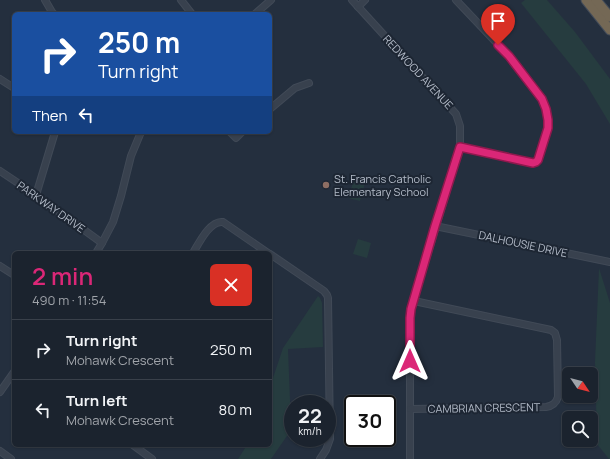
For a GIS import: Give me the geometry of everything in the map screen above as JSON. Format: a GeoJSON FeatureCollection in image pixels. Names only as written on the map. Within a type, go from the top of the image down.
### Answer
{"type":"FeatureCollection","features":[{"type":"Feature","properties":{"kind":"highway"},"geometry":{"type":"LineString","coordinates":[[586,0],[610,30]]}},
{"type":"Feature","properties":{"kind":"highway"},"geometry":{"type":"LineString","coordinates":[[596,0],[610,17]]}},
{"type":"Feature","properties":{"kind":"street"},"geometry":{"type":"LineString","coordinates":[[45,0],[52,12]]}},
{"type":"Feature","properties":{"kind":"street"},"geometry":{"type":"LineString","coordinates":[[180,0],[190,12]]}},
{"type":"Feature","properties":{"kind":"street"},"geometry":{"type":"LineString","coordinates":[[256,12],[271,0]]}},
{"type":"Feature","properties":{"kind":"street","name":"REDWOOD AVENUE"},"geometry":{"type":"LineString","coordinates":[[352,0],[456,114],[460,126],[460,147],[435,226],[410,318],[410,459]]}},
{"type":"Feature","properties":{"kind":"street"},"geometry":{"type":"LineString","coordinates":[[358,7],[365,0]]}},
{"type":"Feature","properties":{"kind":"street"},"geometry":{"type":"LineString","coordinates":[[456,0],[509,56],[542,99],[548,120],[548,128],[538,160],[533,163],[460,147]]}},
{"type":"Feature","properties":{"kind":"street"},"geometry":{"type":"LineString","coordinates":[[0,79],[12,87]]}},
{"type":"Feature","properties":{"kind":"street"},"geometry":{"type":"LineString","coordinates":[[272,107],[295,88],[310,83]]}},
{"type":"Feature","properties":{"kind":"street"},"geometry":{"type":"LineString","coordinates":[[36,195],[54,134]]}},
{"type":"Feature","properties":{"kind":"street"},"geometry":{"type":"LineString","coordinates":[[97,251],[113,222],[131,156],[139,134]]}},
{"type":"Feature","properties":{"kind":"street"},"geometry":{"type":"LineString","coordinates":[[232,134],[236,138],[240,134]]}},
{"type":"Feature","properties":{"kind":"street","name":"PARKWAY DRIVE"},"geometry":{"type":"LineString","coordinates":[[0,171],[102,243]]}},
{"type":"Feature","properties":{"kind":"street"},"geometry":{"type":"LineString","coordinates":[[194,251],[210,227],[215,223],[220,222],[223,222],[265,251]]}},
{"type":"Feature","properties":{"kind":"street","name":"DALHOUSIE DRIVE"},"geometry":{"type":"LineString","coordinates":[[435,226],[610,262]]}},
{"type":"Feature","properties":{"kind":"street"},"geometry":{"type":"LineString","coordinates":[[272,256],[324,291],[328,298],[330,439],[326,450],[320,459]]}},
{"type":"Feature","properties":{"kind":"street"},"geometry":{"type":"LineString","coordinates":[[0,266],[12,274]]}},
{"type":"Feature","properties":{"kind":"street","name":"CAMBRIAN CRESCENT"},"geometry":{"type":"LineString","coordinates":[[410,409],[551,407],[558,397],[557,340],[555,333],[551,330],[414,301]]}},
{"type":"Feature","properties":{"kind":"street"},"geometry":{"type":"LineString","coordinates":[[0,392],[12,375]]}},
{"type":"Feature","properties":{"kind":"street"},"geometry":{"type":"LineString","coordinates":[[135,447],[152,459]]}},
{"type":"Feature","properties":{"kind":"street"},"geometry":{"type":"LineString","coordinates":[[0,451],[11,459]]}},
{"type":"Feature","properties":{"kind":"green space"},"geometry":{"type":"Polygon","coordinates":[[[525,0],[547,0],[575,32],[610,79],[610,124],[586,84],[521,3],[525,0]]]}},
{"type":"Feature","properties":{"kind":"green space"},"geometry":{"type":"Polygon","coordinates":[[[354,180],[365,183],[360,201],[348,198],[354,180]]]}},
{"type":"Feature","properties":{"kind":"green space"},"geometry":{"type":"Polygon","coordinates":[[[358,239],[371,243],[367,258],[353,254],[358,239]]]}},
{"type":"Feature","properties":{"kind":"green space"},"geometry":{"type":"Polygon","coordinates":[[[599,268],[610,303],[610,459],[598,445],[598,411],[596,411],[596,403],[598,403],[598,367],[595,367],[599,268]]]}},
{"type":"Feature","properties":{"kind":"green space"},"geometry":{"type":"Polygon","coordinates":[[[318,296],[322,303],[323,347],[288,349],[290,395],[284,395],[284,440],[271,459],[238,459],[246,447],[272,447],[272,381],[283,348],[318,296]]]}},
{"type":"Feature","properties":{"kind":"place","name":"St. Francis Catholic Elementary School"},"geometry":{"type":"Point","coordinates":[326,185]}},
{"type":"Feature","properties":{"kind":"route"},"geometry":{"type":"LineString","coordinates":[[410,361],[411,309],[460,147],[533,163],[538,160],[548,128],[546,109],[542,99],[509,56],[498,45]]}}]}
